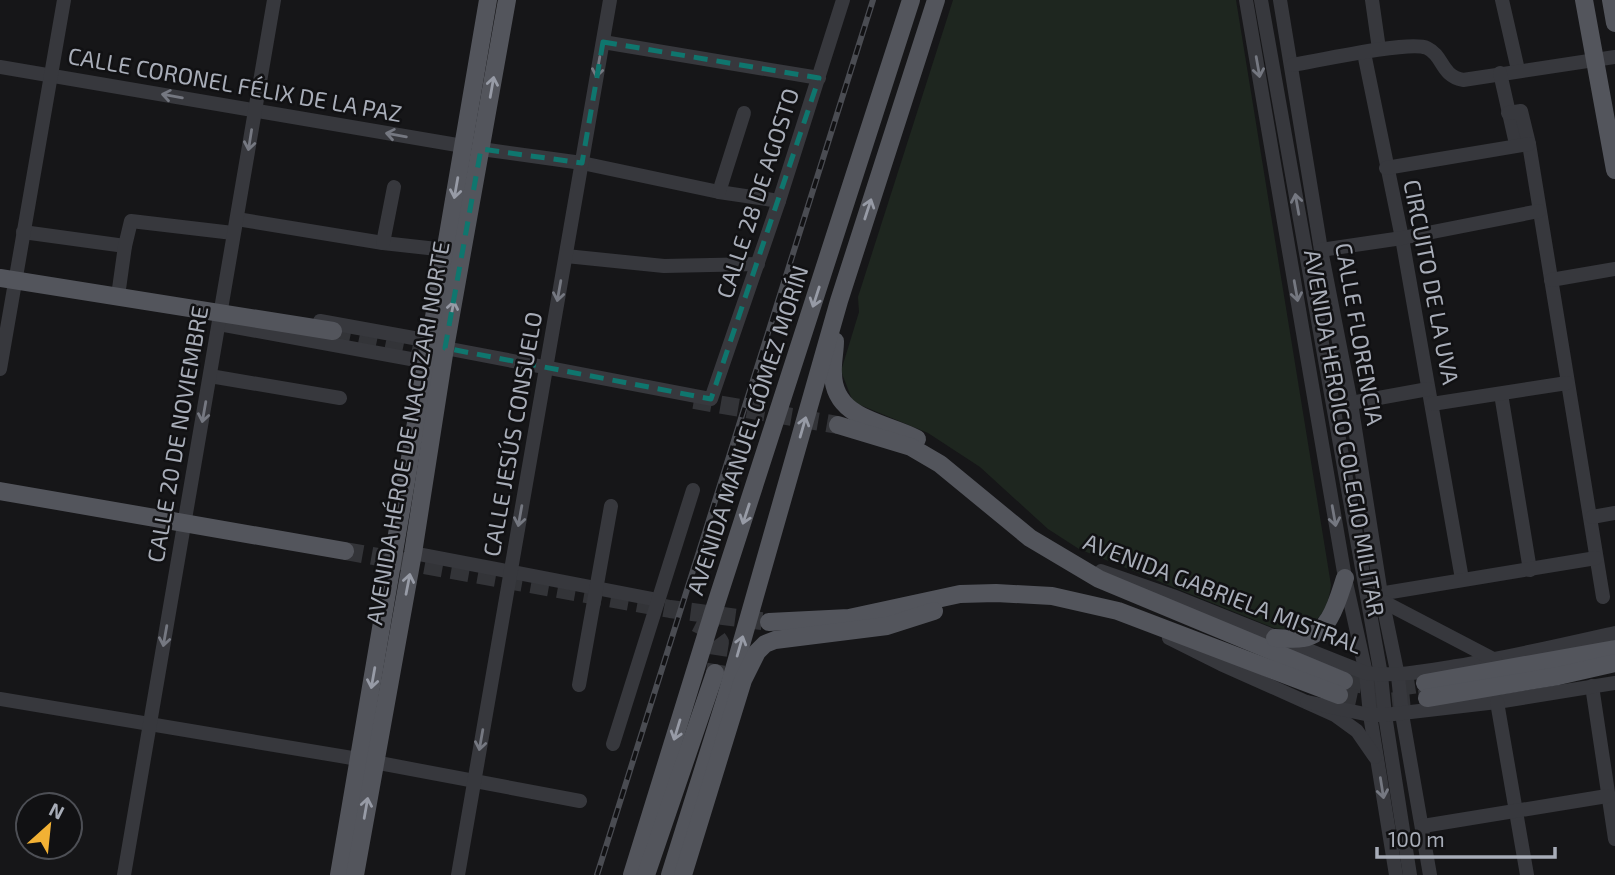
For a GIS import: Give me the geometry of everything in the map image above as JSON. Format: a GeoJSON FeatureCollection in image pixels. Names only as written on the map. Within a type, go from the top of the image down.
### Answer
{"type":"FeatureCollection","features":[{"type":"Feature","properties":{"kind":"main road","name":"AVENIDA HÉROE DE NACOZARI NORTE"},"geometry":{"type":"LineString","coordinates":[[355,875],[366,761],[427,362],[437,344],[472,147],[488,0]]}},
{"type":"Feature","properties":{"kind":"main road","name":"AVENIDA HÉROE DE NACOZARI NORTE"},"geometry":{"type":"LineString","coordinates":[[339,875],[413,553],[446,250],[507,0]]}},
{"type":"Feature","properties":{"kind":"main road","name":"AVENIDA MANUEL GÓMEZ MORÍN"},"geometry":{"type":"LineString","coordinates":[[632,875],[713,613],[911,0]]}},
{"type":"Feature","properties":{"kind":"main road","name":"AVENIDA MANUEL GÓMEZ MORÍN"},"geometry":{"type":"LineString","coordinates":[[676,873],[839,301],[936,0]]}},
{"type":"Feature","properties":{"kind":"main road"},"geometry":{"type":"LineString","coordinates":[[1584,0],[1615,170]]}},
{"type":"Feature","properties":{"kind":"main road"},"geometry":{"type":"LineString","coordinates":[[1611,0],[1615,23]]}},
{"type":"Feature","properties":{"kind":"main road"},"geometry":{"type":"LineString","coordinates":[[7,279],[333,331]]}},
{"type":"Feature","properties":{"kind":"main road"},"geometry":{"type":"LineString","coordinates":[[839,301],[832,376],[846,405],[858,416],[909,435],[946,454],[981,482],[1012,514],[1017,528]]}},
{"type":"Feature","properties":{"kind":"main road","name":"AVENIDA GABRIELA MISTRAL"},"geometry":{"type":"LineString","coordinates":[[769,622],[849,618],[960,594],[1052,596],[1118,611],[1341,688],[1130,593],[1063,559],[1017,528],[940,464],[911,447],[838,425]]}},
{"type":"Feature","properties":{"kind":"main road"},"geometry":{"type":"LineString","coordinates":[[0,491],[345,551]]}},
{"type":"Feature","properties":{"kind":"main road"},"geometry":{"type":"LineString","coordinates":[[1275,638],[1304,638],[1317,633],[1334,612],[1345,578]]}},
{"type":"Feature","properties":{"kind":"main road"},"geometry":{"type":"LineString","coordinates":[[676,873],[728,731],[743,680],[757,652],[765,644],[775,640],[887,626],[996,593]]}},
{"type":"Feature","properties":{"kind":"main road"},"geometry":{"type":"LineString","coordinates":[[1615,649],[1426,690],[1558,676],[1615,663]]}},
{"type":"Feature","properties":{"kind":"main road"},"geometry":{"type":"LineString","coordinates":[[646,875],[715,673]]}},
{"type":"Feature","properties":{"kind":"main road"},"geometry":{"type":"LineString","coordinates":[[727,694],[743,680]]}},
{"type":"Feature","properties":{"kind":"main road"},"geometry":{"type":"LineString","coordinates":[[721,711],[728,731]]}},
{"type":"Feature","properties":{"kind":"street"},"geometry":{"type":"LineString","coordinates":[[0,369],[7,279],[23,232],[64,0]]}},
{"type":"Feature","properties":{"kind":"street","name":"CALLE 20 DE NOVIEMBRE"},"geometry":{"type":"LineString","coordinates":[[124,875],[274,0]]}},
{"type":"Feature","properties":{"kind":"street","name":"CALLE JESÚS CONSUELO"},"geometry":{"type":"LineString","coordinates":[[458,875],[610,0]]}},
{"type":"Feature","properties":{"kind":"street","name":"CALLE 28 DE AGOSTO"},"geometry":{"type":"LineString","coordinates":[[546,369],[711,399],[779,201],[843,0]]}},
{"type":"Feature","properties":{"kind":"street","name":"AVENIDA HEROICO COLEGIO MILITAR"},"geometry":{"type":"LineString","coordinates":[[1246,0],[1345,578],[1396,789],[1410,875]]}},
{"type":"Feature","properties":{"kind":"street","name":"AVENIDA HEROICO COLEGIO MILITAR"},"geometry":{"type":"LineString","coordinates":[[1261,0],[1381,675],[1377,715],[1378,762],[1396,875]]}},
{"type":"Feature","properties":{"kind":"street","name":"CALLE FLORENCIA"},"geometry":{"type":"LineString","coordinates":[[1280,0],[1321,250],[1351,403],[1382,598],[1398,676],[1402,714]]}},
{"type":"Feature","properties":{"kind":"street"},"geometry":{"type":"LineString","coordinates":[[1372,0],[1379,49]]}},
{"type":"Feature","properties":{"kind":"street"},"geometry":{"type":"LineString","coordinates":[[1502,0],[1518,70]]}},
{"type":"Feature","properties":{"kind":"street"},"geometry":{"type":"LineString","coordinates":[[603,42],[819,78]]}},
{"type":"Feature","properties":{"kind":"street"},"geometry":{"type":"LineString","coordinates":[[1292,65],[1379,49],[1418,47],[1427,48],[1435,54],[1445,72],[1462,80],[1615,57]]}},
{"type":"Feature","properties":{"kind":"street","name":"CIRCUITO DE LA UVA"},"geometry":{"type":"LineString","coordinates":[[1364,53],[1402,238],[1462,579]]}},
{"type":"Feature","properties":{"kind":"street","name":"CALLE CORONEL FÉLIX DE LA PAZ"},"geometry":{"type":"LineString","coordinates":[[0,67],[472,147],[582,163],[719,192],[779,201]]}},
{"type":"Feature","properties":{"kind":"street"},"geometry":{"type":"LineString","coordinates":[[1500,73],[1508,113],[1522,144],[1539,211],[1603,597]]}},
{"type":"Feature","properties":{"kind":"street"},"geometry":{"type":"LineString","coordinates":[[719,192],[744,113]]}},
{"type":"Feature","properties":{"kind":"street","name":"CIRCUITO DE LA UVA"},"geometry":{"type":"LineString","coordinates":[[1386,168],[1522,144]]}},
{"type":"Feature","properties":{"kind":"street"},"geometry":{"type":"LineString","coordinates":[[383,243],[394,187]]}},
{"type":"Feature","properties":{"kind":"street"},"geometry":{"type":"LineString","coordinates":[[1321,250],[1402,238],[1539,211]]}},
{"type":"Feature","properties":{"kind":"street"},"geometry":{"type":"LineString","coordinates":[[118,296],[124,246],[129,225],[135,220],[235,226],[446,250]]}},
{"type":"Feature","properties":{"kind":"street"},"geometry":{"type":"LineString","coordinates":[[23,232],[124,246]]}},
{"type":"Feature","properties":{"kind":"street"},"geometry":{"type":"LineString","coordinates":[[566,256],[664,266],[758,264]]}},
{"type":"Feature","properties":{"kind":"street"},"geometry":{"type":"LineString","coordinates":[[1551,280],[1615,269]]}},
{"type":"Feature","properties":{"kind":"street"},"geometry":{"type":"LineString","coordinates":[[220,314],[437,344],[546,369]]}},
{"type":"Feature","properties":{"kind":"street"},"geometry":{"type":"LineString","coordinates":[[220,314],[427,362]]}},
{"type":"Feature","properties":{"kind":"street"},"geometry":{"type":"LineString","coordinates":[[210,376],[340,398]]}},
{"type":"Feature","properties":{"kind":"street"},"geometry":{"type":"LineString","coordinates":[[1432,404],[1567,383]]}},
{"type":"Feature","properties":{"kind":"street"},"geometry":{"type":"LineString","coordinates":[[1351,403],[1428,389]]}},
{"type":"Feature","properties":{"kind":"street"},"geometry":{"type":"LineString","coordinates":[[1501,394],[1530,570]]}},
{"type":"Feature","properties":{"kind":"street"},"geometry":{"type":"LineString","coordinates":[[613,744],[693,490]]}},
{"type":"Feature","properties":{"kind":"street"},"geometry":{"type":"LineString","coordinates":[[579,685],[611,506]]}},
{"type":"Feature","properties":{"kind":"street"},"geometry":{"type":"LineString","coordinates":[[1591,517],[1615,513]]}},
{"type":"Feature","properties":{"kind":"street"},"geometry":{"type":"LineString","coordinates":[[413,553],[659,600]]}},
{"type":"Feature","properties":{"kind":"street"},"geometry":{"type":"LineString","coordinates":[[1366,596],[1382,598],[1462,579],[1596,558]]}},
{"type":"Feature","properties":{"kind":"street","name":"AVENIDA GABRIELA MISTRAL"},"geometry":{"type":"LineString","coordinates":[[1063,559],[1173,596],[1366,673],[1398,676],[1495,660],[1615,633]]}},
{"type":"Feature","properties":{"kind":"street"},"geometry":{"type":"LineString","coordinates":[[1382,598],[1495,660]]}},
{"type":"Feature","properties":{"kind":"street"},"geometry":{"type":"LineString","coordinates":[[1118,611],[1221,664],[1335,715],[1357,731],[1378,762]]}},
{"type":"Feature","properties":{"kind":"street"},"geometry":{"type":"LineString","coordinates":[[1307,702],[1377,715],[1402,714],[1615,683]]}},
{"type":"Feature","properties":{"kind":"street"},"geometry":{"type":"LineString","coordinates":[[1592,686],[1615,839]]}},
{"type":"Feature","properties":{"kind":"street"},"geometry":{"type":"LineString","coordinates":[[0,699],[366,761],[580,801]]}},
{"type":"Feature","properties":{"kind":"street"},"geometry":{"type":"LineString","coordinates":[[1497,702],[1527,875]]}},
{"type":"Feature","properties":{"kind":"street"},"geometry":{"type":"LineString","coordinates":[[1402,714],[1430,875]]}},
{"type":"Feature","properties":{"kind":"street"},"geometry":{"type":"LineString","coordinates":[[1396,789],[1414,787]]}},
{"type":"Feature","properties":{"kind":"street"},"geometry":{"type":"LineString","coordinates":[[1423,826],[1607,796]]}},
{"type":"Feature","properties":{"kind":"street"},"geometry":{"type":"LineString","coordinates":[[1408,860],[1427,857]]}},
{"type":"Feature","properties":{"kind":"highlighted area"},"geometry":{"type":"Polygon","coordinates":[[[603,42],[819,78],[711,399],[445,348],[481,149],[582,163],[603,42]]]}},
{"type":"Feature","properties":{"kind":"shaded area"},"geometry":{"type":"Polygon","coordinates":[[[953,0],[1236,0],[1331,585],[1325,607],[1314,622],[1297,629],[1274,628],[1079,549],[1048,529],[980,467],[928,433],[853,402],[841,371],[859,312],[858,297],[953,0]]]}},
{"type":"Feature","properties":{"kind":"tunnel"},"geometry":{"type":"LineString","coordinates":[[333,331],[443,354]]}},
{"type":"Feature","properties":{"kind":"tunnel"},"geometry":{"type":"LineString","coordinates":[[694,400],[838,425]]}},
{"type":"Feature","properties":{"kind":"tunnel"},"geometry":{"type":"LineString","coordinates":[[345,551],[670,609],[769,622]]}},
{"type":"Feature","properties":{"kind":"tunnel"},"geometry":{"type":"LineString","coordinates":[[696,623],[712,631],[720,642],[715,673]]}},
{"type":"Feature","properties":{"kind":"tunnel"},"geometry":{"type":"LineString","coordinates":[[1344,681],[1385,689],[1425,683]]}},
{"type":"Feature","properties":{"kind":"tunnel"},"geometry":{"type":"LineString","coordinates":[[1339,695],[1376,703],[1427,698]]}},
{"type":"Feature","properties":{"kind":"railway"},"geometry":{"type":"LineString","coordinates":[[597,875],[873,0]]}}]}
